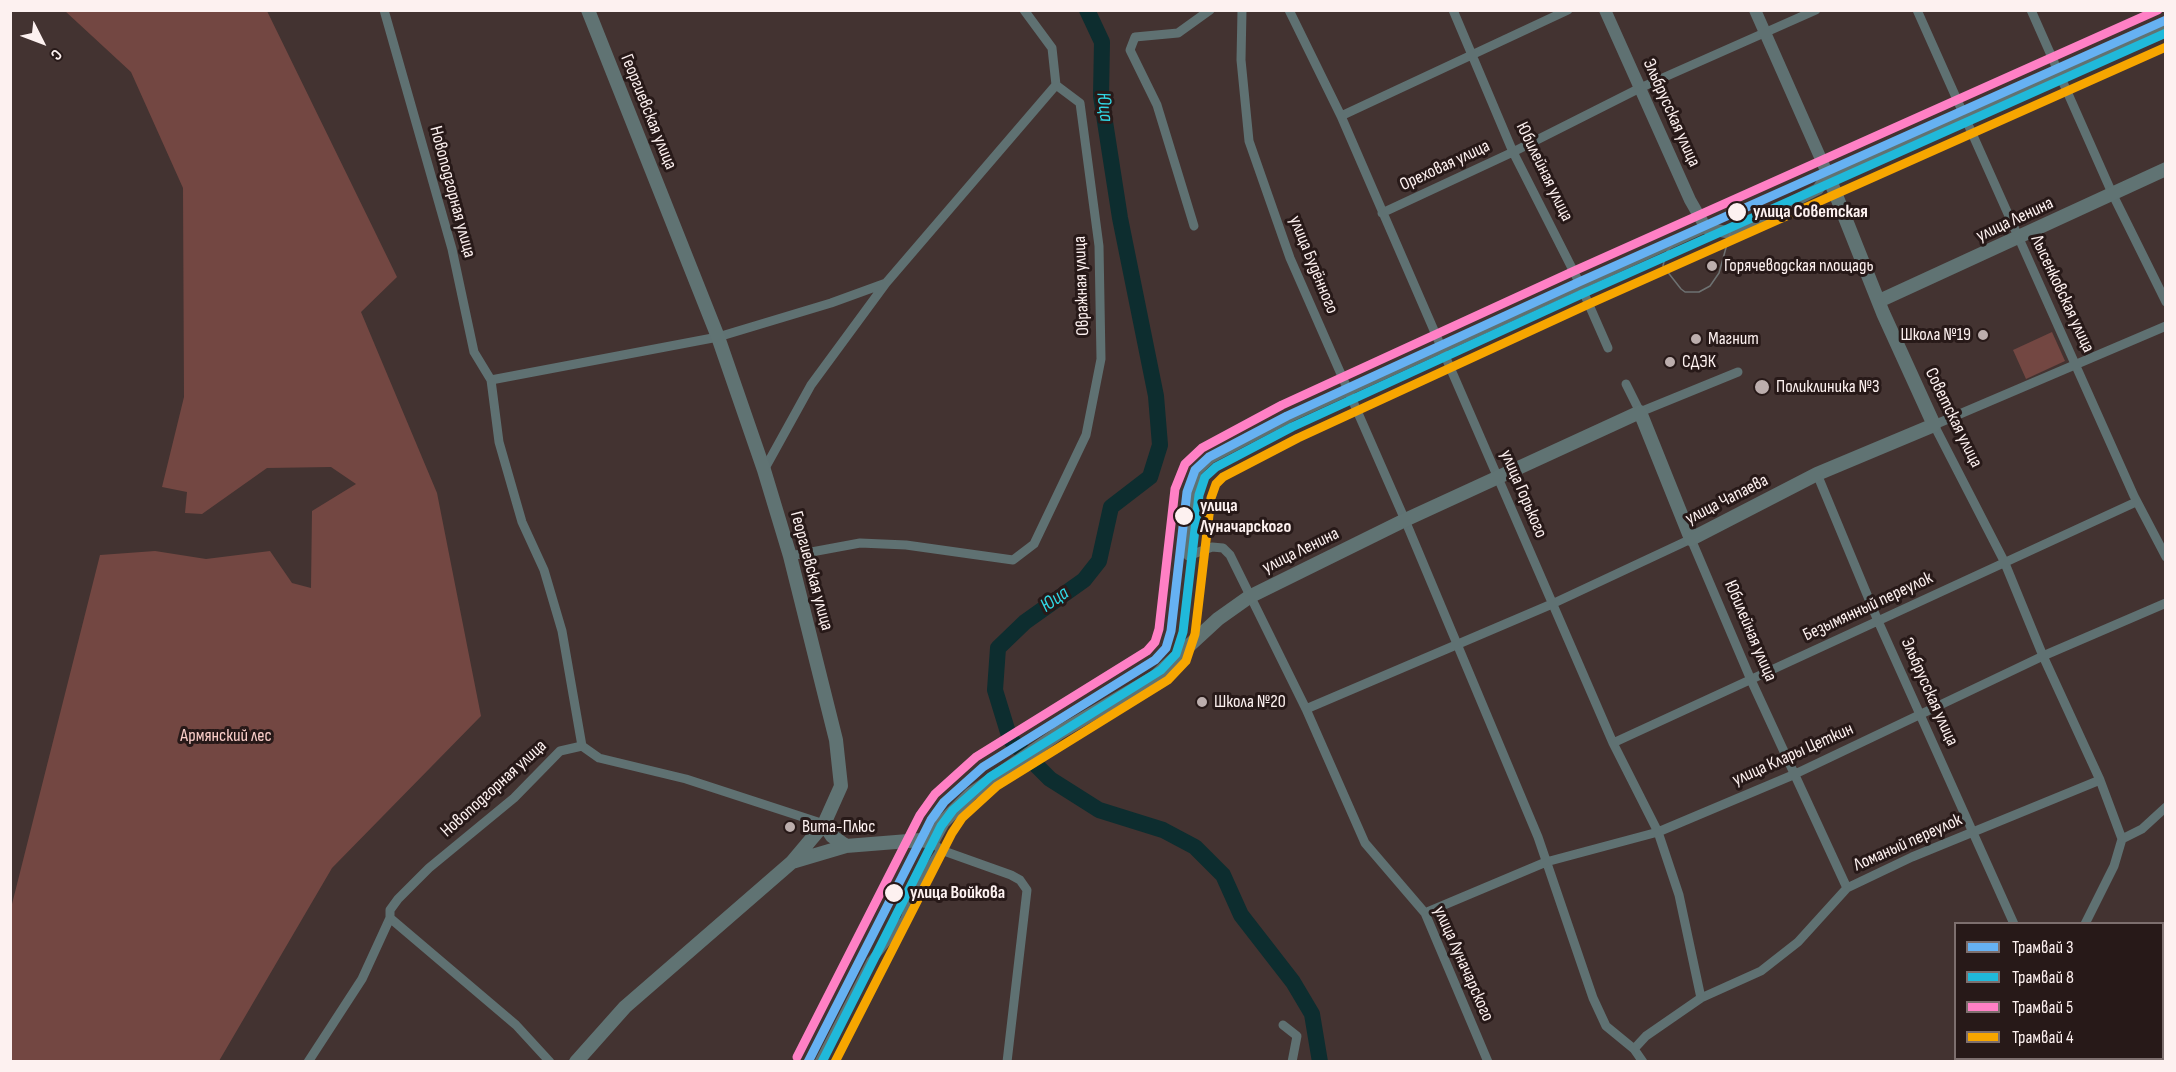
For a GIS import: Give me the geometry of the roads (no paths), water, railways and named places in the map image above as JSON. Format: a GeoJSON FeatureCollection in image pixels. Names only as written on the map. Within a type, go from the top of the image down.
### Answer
{"type":"FeatureCollection","features":[{"type":"Feature","properties":{"kind":"main road","name":"Георгиевская улица"},"geometry":{"type":"LineString","coordinates":[[576,1062],[625,1007],[792,862],[824,824],[839,793],[841,772],[836,740],[790,556],[764,470],[718,336],[588,10]]}},
{"type":"Feature","properties":{"kind":"main road"},"geometry":{"type":"LineString","coordinates":[[1828,175],[1962,115],[2166,30]]}},
{"type":"Feature","properties":{"kind":"main road","name":"улица Ленина"},"geometry":{"type":"LineString","coordinates":[[1879,301],[2166,169]]}},
{"type":"Feature","properties":{"kind":"main road","name":"Советская улица"},"geometry":{"type":"LineString","coordinates":[[1828,175],[1879,301],[1934,425]]}},
{"type":"Feature","properties":{"kind":"main road","name":"улица Ленина"},"geometry":{"type":"LineString","coordinates":[[937,846],[943,822],[971,794],[1001,771],[1059,734],[1155,677],[1218,619],[1249,597],[1405,520],[1640,412]]}},
{"type":"Feature","properties":{"kind":"main road","name":"Юбилейная улица"},"geometry":{"type":"LineString","coordinates":[[1640,412],[1691,539]]}},
{"type":"Feature","properties":{"kind":"main road","name":"улица Чапаева"},"geometry":{"type":"LineString","coordinates":[[1691,539],[1816,474],[1934,425]]}},
{"type":"Feature","properties":{"kind":"main road"},"geometry":{"type":"LineString","coordinates":[[824,824],[832,836],[846,846]]}},
{"type":"Feature","properties":{"kind":"main road"},"geometry":{"type":"LineString","coordinates":[[792,862],[846,846],[921,840],[937,846]]}},
{"type":"Feature","properties":{"kind":"street","name":"Новоподгорная улица"},"geometry":{"type":"LineString","coordinates":[[308,1062],[362,979],[390,918],[390,910],[398,899],[429,868],[514,798],[560,751],[582,746],[562,631],[544,570],[522,522],[499,442],[491,380],[474,352],[452,249],[384,10]]}},
{"type":"Feature","properties":{"kind":"street"},"geometry":{"type":"LineString","coordinates":[[764,470],[811,385],[886,283],[1056,85],[1052,48],[1024,10]]}},
{"type":"Feature","properties":{"kind":"street"},"geometry":{"type":"LineString","coordinates":[[1194,226],[1157,105],[1130,50],[1135,37],[1178,33],[1210,10]]}},
{"type":"Feature","properties":{"kind":"street","name":"улица Будённого"},"geometry":{"type":"LineString","coordinates":[[1242,10],[1241,60],[1249,141],[1290,258],[1458,646],[1546,862],[1593,998],[1606,1026],[1634,1049],[1643,1062]]}},
{"type":"Feature","properties":{"kind":"street","name":"улица Горького"},"geometry":{"type":"LineString","coordinates":[[1289,10],[1341,116],[1613,743],[1658,832],[1679,895],[1701,998]]}},
{"type":"Feature","properties":{"kind":"street","name":"Юбилейная улица"},"geometry":{"type":"LineString","coordinates":[[1453,10],[1513,152],[1580,285],[1608,348]]}},
{"type":"Feature","properties":{"kind":"street"},"geometry":{"type":"LineString","coordinates":[[1341,116],[1568,10]]}},
{"type":"Feature","properties":{"kind":"street","name":"Эльбрусская улица"},"geometry":{"type":"LineString","coordinates":[[1605,10],[1690,200],[1706,228]]}},
{"type":"Feature","properties":{"kind":"street","name":"Советская улица"},"geometry":{"type":"LineString","coordinates":[[1755,10],[1828,175]]}},
{"type":"Feature","properties":{"kind":"street","name":"Ореховая улица"},"geometry":{"type":"LineString","coordinates":[[1382,213],[1513,152],[1640,88],[1816,10]]}},
{"type":"Feature","properties":{"kind":"street","name":"Лысенковская улица"},"geometry":{"type":"LineString","coordinates":[[1917,10],[1962,115],[2077,365],[2136,502],[2166,557]]}},
{"type":"Feature","properties":{"kind":"street"},"geometry":{"type":"LineString","coordinates":[[2031,10],[2112,193],[2166,302]]}},
{"type":"Feature","properties":{"kind":"street","name":"Овражная улица"},"geometry":{"type":"LineString","coordinates":[[790,556],[860,543],[906,545],[1013,560],[1034,544],[1086,435],[1101,359],[1099,246],[1080,103],[1056,85]]}},
{"type":"Feature","properties":{"kind":"street"},"geometry":{"type":"LineString","coordinates":[[1349,392],[1706,228],[1731,232],[1818,189],[1828,175]]}},
{"type":"Feature","properties":{"kind":"street"},"geometry":{"type":"LineString","coordinates":[[491,380],[718,336],[831,303],[886,283]]}},
{"type":"Feature","properties":{"kind":"street","name":"улица Чапаева"},"geometry":{"type":"LineString","coordinates":[[1934,425],[2166,326]]}},
{"type":"Feature","properties":{"kind":"street","name":"улица Ленина"},"geometry":{"type":"LineString","coordinates":[[1640,412],[1738,372]]}},
{"type":"Feature","properties":{"kind":"street","name":"Юбилейная улица"},"geometry":{"type":"LineString","coordinates":[[1626,384],[1640,412]]}},
{"type":"Feature","properties":{"kind":"street","name":"улица Луначарского"},"geometry":{"type":"LineString","coordinates":[[1349,392],[1292,417],[1212,459],[1197,472],[1188,556],[1212,547],[1223,548],[1230,555],[1306,709],[1365,843],[1425,913],[1488,1062]]}},
{"type":"Feature","properties":{"kind":"street","name":"Советская улица"},"geometry":{"type":"LineString","coordinates":[[1934,425],[2004,561],[2043,656],[2100,780],[2122,839]]}},
{"type":"Feature","properties":{"kind":"street","name":"Эльбрусская улица"},"geometry":{"type":"LineString","coordinates":[[1816,474],[1878,621],[2013,922]]}},
{"type":"Feature","properties":{"kind":"street","name":"Безымянный переулок"},"geometry":{"type":"LineString","coordinates":[[1613,743],[2136,502]]}},
{"type":"Feature","properties":{"kind":"street","name":"Юбилейная улица"},"geometry":{"type":"LineString","coordinates":[[1691,539],[1793,774],[1847,888]]}},
{"type":"Feature","properties":{"kind":"street","name":"улица Чапаева"},"geometry":{"type":"LineString","coordinates":[[1306,709],[1458,646],[1691,539]]}},
{"type":"Feature","properties":{"kind":"street","name":"улица Клары Цеткин"},"geometry":{"type":"LineString","coordinates":[[1425,913],[1546,862],[1658,832],[1793,774],[2043,656],[2166,603]]}},
{"type":"Feature","properties":{"kind":"street"},"geometry":{"type":"LineString","coordinates":[[582,746],[599,758],[686,779],[824,824]]}},
{"type":"Feature","properties":{"kind":"street","name":"Ломаный переулок"},"geometry":{"type":"LineString","coordinates":[[1634,1049],[1646,1036],[1701,998],[1761,971],[1798,942],[1847,888],[1973,832],[2100,780]]}},
{"type":"Feature","properties":{"kind":"street"},"geometry":{"type":"LineString","coordinates":[[2086,922],[2114,866],[2122,839],[2142,829],[2166,807]]}},
{"type":"Feature","properties":{"kind":"street"},"geometry":{"type":"LineString","coordinates":[[819,1062],[871,961],[905,919],[915,890],[937,846],[1011,875],[1027,890],[1007,1062]]}},
{"type":"Feature","properties":{"kind":"street"},"geometry":{"type":"LineString","coordinates":[[390,918],[516,1025],[550,1062]]}},
{"type":"Feature","properties":{"kind":"street"},"geometry":{"type":"LineString","coordinates":[[1283,1025],[1297,1036],[1293,1062]]}},
{"type":"Feature","properties":{"kind":"waterway","name":"Юца"},"geometry":{"type":"LineString","coordinates":[[1087,10],[1102,42],[1101,96],[1120,218],[1156,396],[1160,445],[1150,477],[1111,507],[1099,561],[1084,580],[1025,622],[998,648],[995,690],[1010,739],[1050,779],[1099,810],[1163,830],[1195,847],[1223,875],[1241,915],[1293,982],[1312,1014],[1320,1062]]}},
{"type":"Feature","properties":{"kind":"tram line","name":"5"},"geometry":{"type":"LineString","coordinates":[[797,1057],[920,815],[935,794],[976,757],[1147,651],[1155,642],[1159,629],[1175,489],[1185,464],[1202,448],[1282,405],[1574,271],[2158,10]]}},
{"type":"Feature","properties":{"kind":"tram line","name":"3"},"geometry":{"type":"LineString","coordinates":[[808,1062],[931,820],[944,802],[983,767],[1155,660],[1166,648],[1171,631],[1187,492],[1195,470],[1209,457],[1287,416],[1579,282],[2166,20]]}},
{"type":"Feature","properties":{"kind":"tram line","name":"8"},"geometry":{"type":"LineString","coordinates":[[822,1062],[941,826],[953,810],[990,777],[1161,670],[1176,654],[1183,632],[1199,495],[1205,477],[1216,467],[1292,427],[1584,293],[2166,33]]}},
{"type":"Feature","properties":{"kind":"tram line","name":"4"},"geometry":{"type":"LineString","coordinates":[[835,1062],[952,833],[962,818],[997,786],[1168,680],[1186,661],[1195,634],[1211,498],[1216,484],[1223,477],[1298,438],[1589,304],[2166,47]]}},
{"type":"Feature","properties":{"kind":"tram line"},"geometry":{"type":"LineString","coordinates":[[1677,239],[1666,253],[1663,266],[1685,292],[1699,292],[1710,286],[1719,273],[1734,219]]}},
{"type":"Feature","properties":{"kind":"place","name":"улица Советская"},"geometry":{"type":"Point","coordinates":[1737,212]}},
{"type":"Feature","properties":{"kind":"place","name":"Горячеводская площадь"},"geometry":{"type":"Point","coordinates":[1712,266]}},
{"type":"Feature","properties":{"kind":"place","name":"Школа №19"},"geometry":{"type":"Point","coordinates":[1983,335]}},
{"type":"Feature","properties":{"kind":"place","name":"Магнит"},"geometry":{"type":"Point","coordinates":[1696,339]}},
{"type":"Feature","properties":{"kind":"place","name":"СДЭК"},"geometry":{"type":"Point","coordinates":[1670,362]}},
{"type":"Feature","properties":{"kind":"place","name":"Поликлиника №3"},"geometry":{"type":"Point","coordinates":[1762,387]}},
{"type":"Feature","properties":{"kind":"place","name":"улица Луначарского"},"geometry":{"type":"Point","coordinates":[1184,516]}},
{"type":"Feature","properties":{"kind":"place","name":"Школа №20"},"geometry":{"type":"Point","coordinates":[1202,702]}},
{"type":"Feature","properties":{"kind":"place","name":"Вита-Плюс"},"geometry":{"type":"Point","coordinates":[790,827]}},
{"type":"Feature","properties":{"kind":"place","name":"улица Войкова"},"geometry":{"type":"Point","coordinates":[894,893]}},
{"type":"Feature","properties":{"kind":"park label","name":"Армянский лес"},"geometry":{"type":"Point","coordinates":[226,736]}}]}
